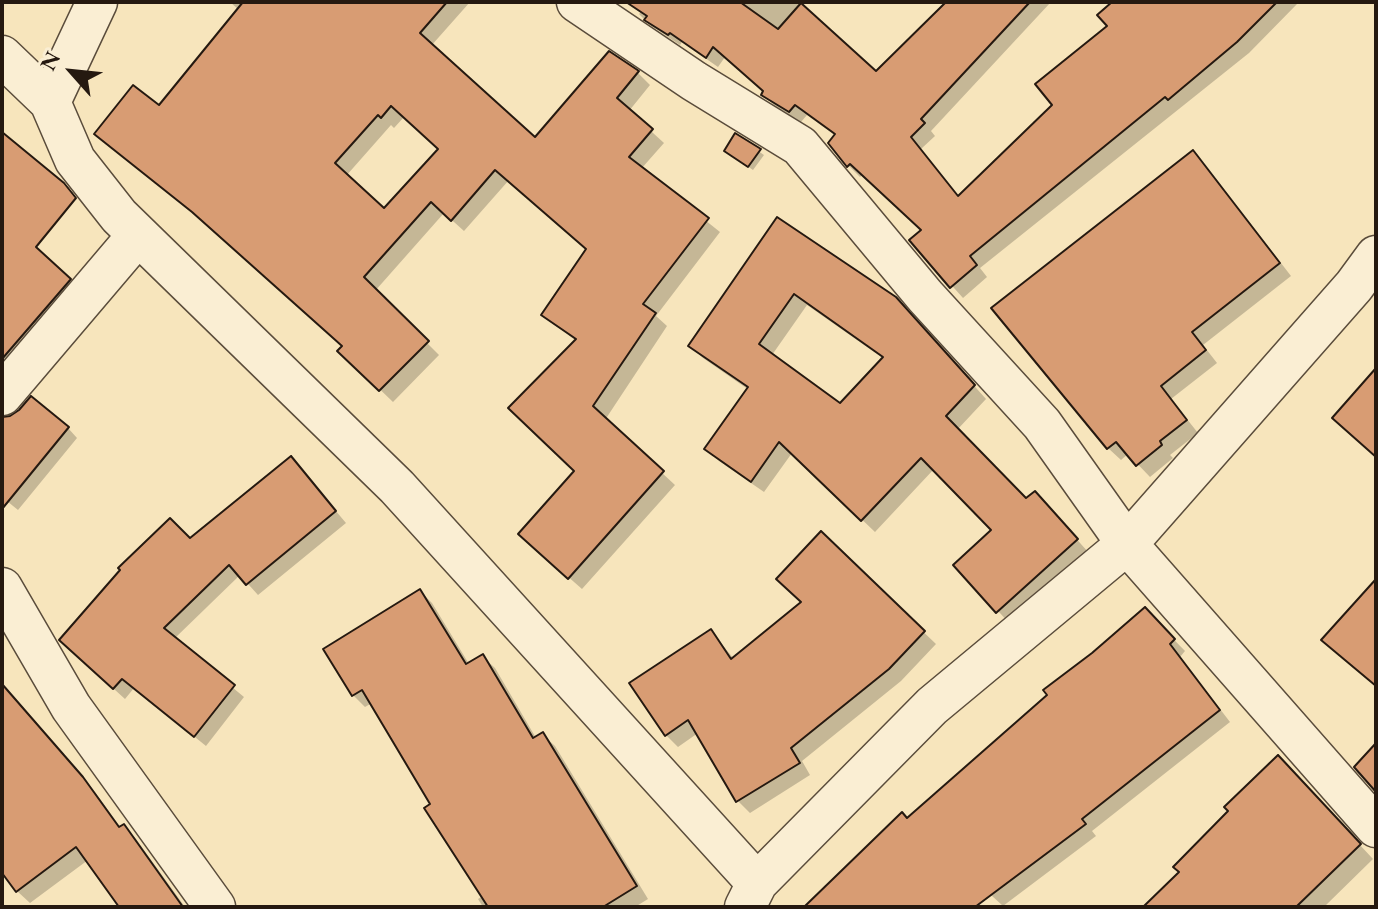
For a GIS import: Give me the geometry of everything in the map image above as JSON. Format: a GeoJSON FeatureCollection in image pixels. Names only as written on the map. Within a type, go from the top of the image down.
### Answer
{"type":"FeatureCollection","features":[{"type":"Feature","properties":{"kind":"street"},"geometry":{"type":"LineString","coordinates":[[50,102],[97,2]]}},
{"type":"Feature","properties":{"kind":"street"},"geometry":{"type":"LineString","coordinates":[[577,2],[694,81],[800,146],[925,296],[1042,424],[1127,544],[1376,827]]}},
{"type":"Feature","properties":{"kind":"street"},"geometry":{"type":"LineString","coordinates":[[2,56],[50,102],[75,160],[119,216],[397,487],[751,895],[932,706],[1127,544],[1354,286],[1376,256]]}},
{"type":"Feature","properties":{"kind":"street"},"geometry":{"type":"LineString","coordinates":[[2,395],[138,235]]}},
{"type":"Feature","properties":{"kind":"street"},"geometry":{"type":"LineString","coordinates":[[2,588],[71,707],[215,907]]}},
{"type":"Feature","properties":{"kind":"building"},"geometry":{"type":"Polygon","coordinates":[[[243,2],[447,2],[420,33],[535,137],[609,51],[639,71],[617,98],[653,129],[629,157],[709,218],[643,304],[656,313],[593,406],[664,471],[568,579],[518,534],[574,471],[508,408],[576,339],[541,315],[586,249],[495,170],[451,221],[431,202],[364,277],[429,341],[379,391],[337,351],[342,346],[192,212],[94,134],[133,85],[159,105],[243,2]],[[391,106],[381,118],[378,115],[335,163],[384,208],[438,149],[391,106]]]}},
{"type":"Feature","properties":{"kind":"building"},"geometry":{"type":"Polygon","coordinates":[[[626,2],[740,2],[778,29],[801,3],[876,71],[946,2],[1030,2],[921,119],[925,123],[911,137],[958,196],[1052,105],[1035,84],[1107,26],[1097,15],[1112,2],[1277,2],[1237,42],[1168,100],[1165,97],[970,256],[977,265],[950,288],[909,240],[921,230],[850,164],[847,167],[828,143],[835,134],[795,105],[789,112],[761,95],[763,91],[713,47],[706,58],[670,33],[668,35],[644,20],[647,16],[626,2]]]}},
{"type":"Feature","properties":{"kind":"building"},"geometry":{"type":"Polygon","coordinates":[[[2,132],[64,183],[76,198],[36,247],[71,279],[2,359],[2,132]]]}},
{"type":"Feature","properties":{"kind":"building"},"geometry":{"type":"Polygon","coordinates":[[[735,133],[761,149],[748,167],[724,151],[735,133]]]}},
{"type":"Feature","properties":{"kind":"building"},"geometry":{"type":"Polygon","coordinates":[[[1193,150],[1280,263],[1192,332],[1206,350],[1161,386],[1187,420],[1160,441],[1162,445],[1136,466],[1116,442],[1107,449],[991,308],[1193,150]]]}},
{"type":"Feature","properties":{"kind":"building"},"geometry":{"type":"Polygon","coordinates":[[[777,217],[896,297],[975,385],[946,416],[1026,498],[1035,491],[1078,539],[996,613],[953,565],[991,530],[921,458],[861,521],[779,442],[751,482],[704,449],[748,387],[688,346],[777,217]],[[794,294],[759,344],[840,403],[883,357],[794,294]]]}},
{"type":"Feature","properties":{"kind":"building"},"geometry":{"type":"Polygon","coordinates":[[[1376,368],[1376,457],[1332,418],[1376,368]]]}},
{"type":"Feature","properties":{"kind":"building"},"geometry":{"type":"Polygon","coordinates":[[[31,396],[69,427],[2,509],[2,417],[19,410],[31,396]]]}},
{"type":"Feature","properties":{"kind":"building"},"geometry":{"type":"Polygon","coordinates":[[[291,456],[336,511],[246,585],[229,565],[164,628],[235,685],[194,737],[122,679],[113,689],[59,640],[120,570],[118,568],[170,518],[190,538],[291,456]]]}},
{"type":"Feature","properties":{"kind":"building"},"geometry":{"type":"Polygon","coordinates":[[[821,531],[925,631],[889,669],[791,748],[800,763],[736,802],[688,720],[665,736],[629,683],[711,629],[731,659],[801,602],[776,579],[821,531]]]}},
{"type":"Feature","properties":{"kind":"building"},"geometry":{"type":"Polygon","coordinates":[[[1376,579],[1376,686],[1321,640],[1376,579]]]}},
{"type":"Feature","properties":{"kind":"building"},"geometry":{"type":"Polygon","coordinates":[[[420,589],[466,664],[483,654],[533,738],[543,732],[637,886],[603,907],[488,907],[424,808],[430,804],[362,690],[352,696],[323,649],[420,589]]]}},
{"type":"Feature","properties":{"kind":"building"},"geometry":{"type":"Polygon","coordinates":[[[1145,607],[1175,639],[1170,644],[1220,710],[1082,819],[1086,824],[975,907],[804,907],[902,812],[907,818],[1047,695],[1043,690],[1145,607]]]}},
{"type":"Feature","properties":{"kind":"building"},"geometry":{"type":"Polygon","coordinates":[[[2,684],[83,777],[119,827],[124,824],[183,907],[119,907],[76,847],[16,892],[2,873],[2,684]]]}},
{"type":"Feature","properties":{"kind":"building"},"geometry":{"type":"Polygon","coordinates":[[[1376,743],[1376,792],[1354,767],[1376,743]]]}},
{"type":"Feature","properties":{"kind":"building"},"geometry":{"type":"Polygon","coordinates":[[[1278,755],[1361,844],[1296,907],[1143,907],[1179,872],[1173,867],[1228,811],[1224,807],[1278,755]]]}}]}
